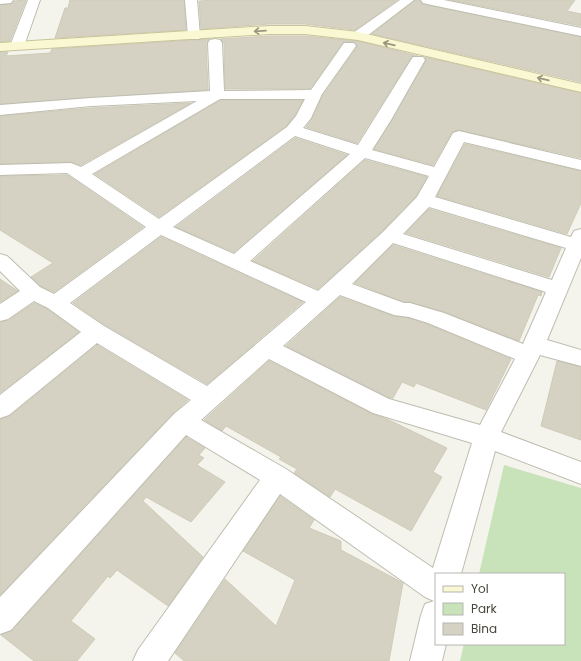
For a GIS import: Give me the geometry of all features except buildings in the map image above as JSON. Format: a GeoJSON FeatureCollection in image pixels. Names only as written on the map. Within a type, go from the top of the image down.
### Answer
{"type":"FeatureCollection","features":[{"type":"Feature","properties":{"kind":"main road"},"geometry":{"type":"LineString","coordinates":[[0,47],[194,36],[269,30],[305,30],[581,88]]}},
{"type":"Feature","properties":{"kind":"main road"},"geometry":{"type":"LineString","coordinates":[[0,54],[215,43],[353,41],[418,60],[581,99]]}},
{"type":"Feature","properties":{"kind":"street"},"geometry":{"type":"LineString","coordinates":[[0,0],[7,0]]}},
{"type":"Feature","properties":{"kind":"street"},"geometry":{"type":"LineString","coordinates":[[17,46],[34,0]]}},
{"type":"Feature","properties":{"kind":"street"},"geometry":{"type":"LineString","coordinates":[[191,0],[194,36]]}},
{"type":"Feature","properties":{"kind":"street"},"geometry":{"type":"LineString","coordinates":[[55,303],[293,130],[303,118],[315,94],[353,41],[408,0]]}},
{"type":"Feature","properties":{"kind":"street"},"geometry":{"type":"LineString","coordinates":[[427,0],[494,15],[576,27]]}},
{"type":"Feature","properties":{"kind":"street"},"geometry":{"type":"LineString","coordinates":[[494,15],[504,5]]}},
{"type":"Feature","properties":{"kind":"street"},"geometry":{"type":"LineString","coordinates":[[215,43],[217,95]]}},
{"type":"Feature","properties":{"kind":"street"},"geometry":{"type":"LineString","coordinates":[[236,263],[362,152],[383,120],[418,60]]}},
{"type":"Feature","properties":{"kind":"street"},"geometry":{"type":"LineString","coordinates":[[0,110],[91,102],[217,95],[315,94]]}},
{"type":"Feature","properties":{"kind":"street"},"geometry":{"type":"LineString","coordinates":[[82,174],[217,95]]}},
{"type":"Feature","properties":{"kind":"street"},"geometry":{"type":"LineString","coordinates":[[293,130],[362,152],[438,173]]}},
{"type":"Feature","properties":{"kind":"street"},"geometry":{"type":"LineString","coordinates":[[0,619],[183,420],[329,294],[390,236],[425,200],[459,136],[581,165]]}},
{"type":"Feature","properties":{"kind":"street"},"geometry":{"type":"LineString","coordinates":[[0,170],[71,168],[160,228],[236,263],[329,294],[402,310],[410,310],[532,350],[581,358]]}},
{"type":"Feature","properties":{"kind":"street"},"geometry":{"type":"LineString","coordinates":[[425,200],[580,242],[532,350],[486,437],[446,573]]}},
{"type":"Feature","properties":{"kind":"street"},"geometry":{"type":"LineString","coordinates":[[390,236],[559,289]]}},
{"type":"Feature","properties":{"kind":"street"},"geometry":{"type":"LineString","coordinates":[[0,260],[33,292],[55,303],[96,332],[208,398]]}},
{"type":"Feature","properties":{"kind":"street"},"geometry":{"type":"LineString","coordinates":[[0,314],[33,292]]}},
{"type":"Feature","properties":{"kind":"street"},"geometry":{"type":"LineString","coordinates":[[0,408],[96,332]]}},
{"type":"Feature","properties":{"kind":"street"},"geometry":{"type":"LineString","coordinates":[[267,348],[382,406],[486,437],[581,473]]}},
{"type":"Feature","properties":{"kind":"street"},"geometry":{"type":"LineString","coordinates":[[183,420],[277,477],[435,586]]}},
{"type":"Feature","properties":{"kind":"street"},"geometry":{"type":"LineString","coordinates":[[150,661],[277,477]]}},
{"type":"Feature","properties":{"kind":"street"},"geometry":{"type":"LineString","coordinates":[[426,661],[435,620]]}},
{"type":"Feature","properties":{"kind":"green space"},"geometry":{"type":"Polygon","coordinates":[[[504,465],[581,488],[581,661],[460,661],[464,645],[565,645],[565,573],[479,573],[504,465]]]}}]}
